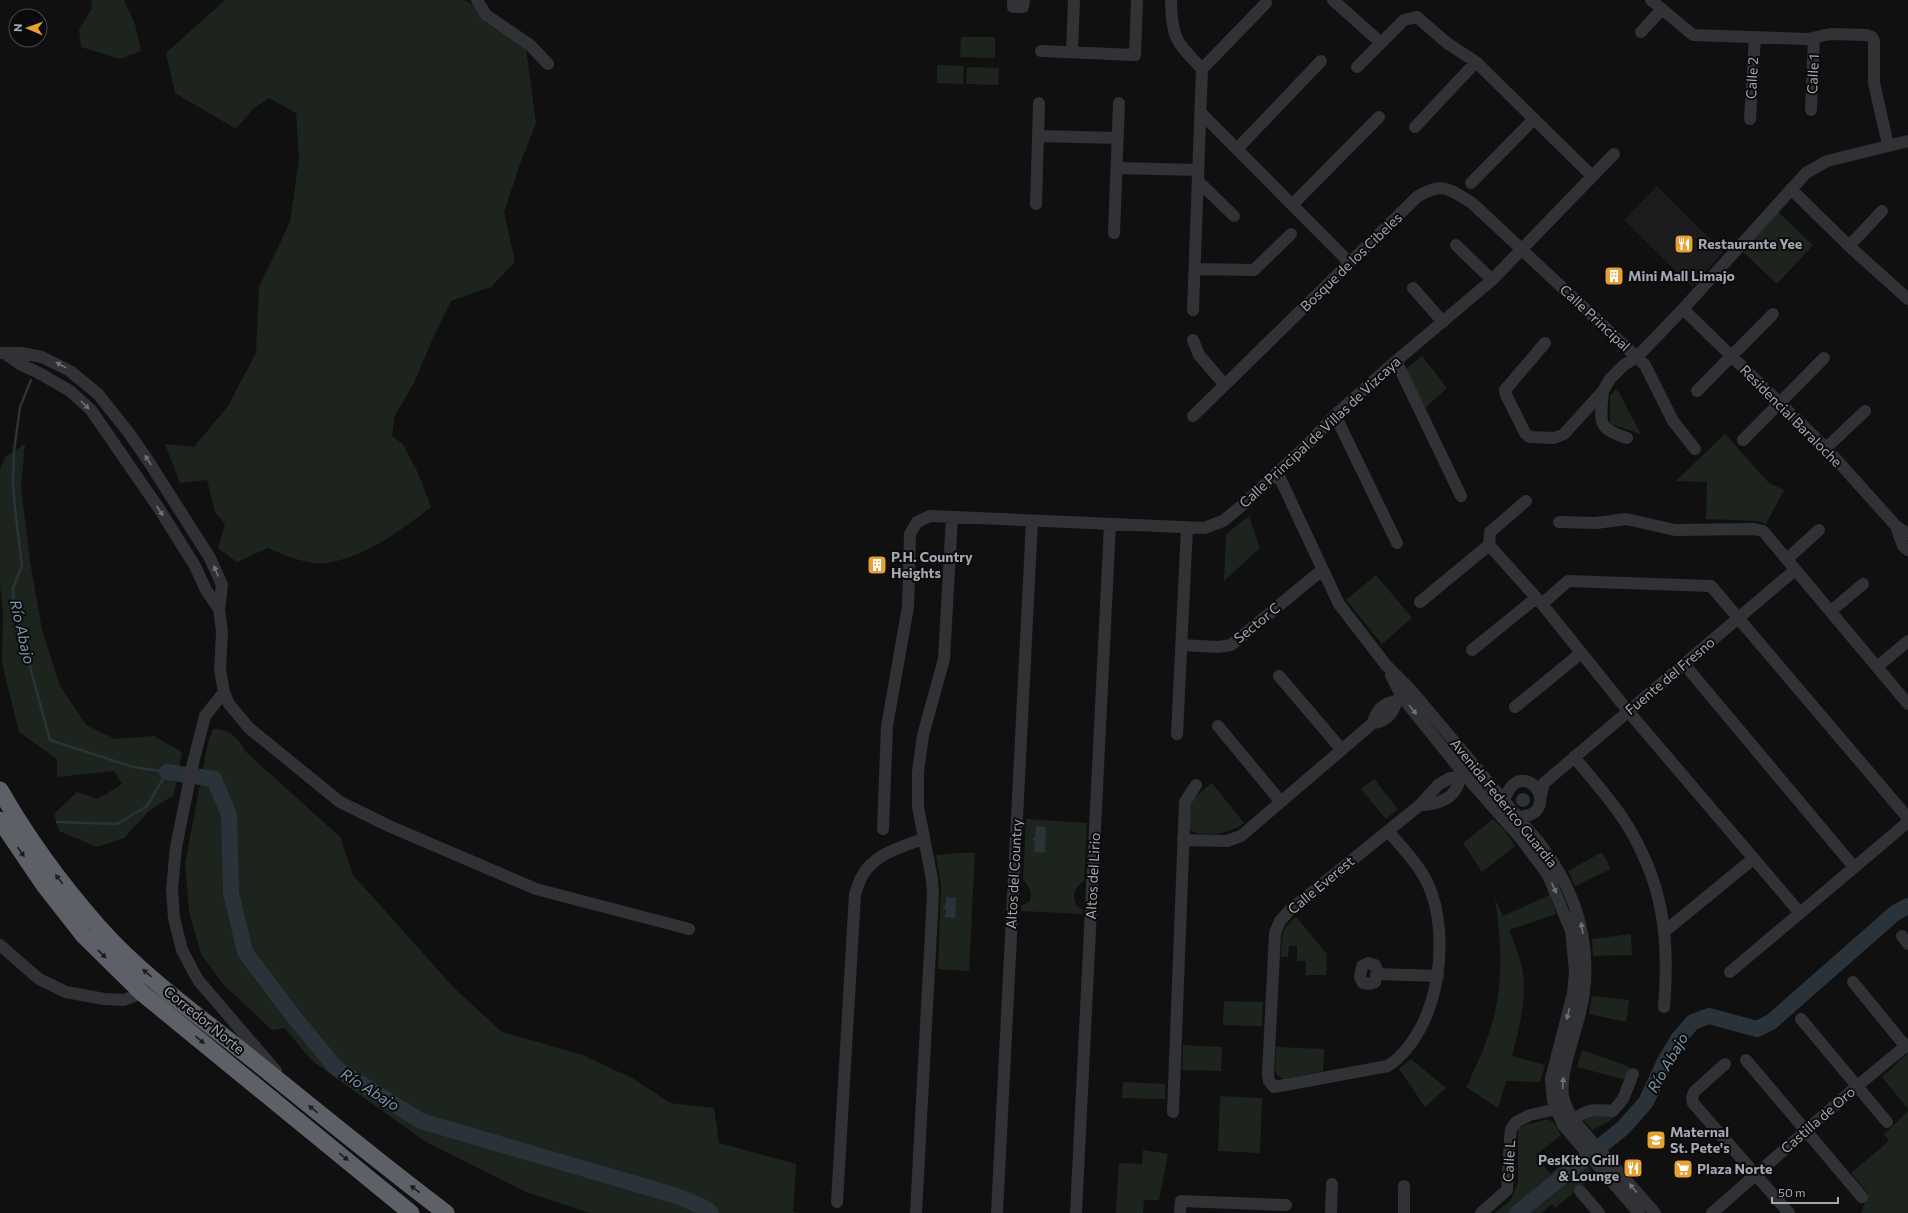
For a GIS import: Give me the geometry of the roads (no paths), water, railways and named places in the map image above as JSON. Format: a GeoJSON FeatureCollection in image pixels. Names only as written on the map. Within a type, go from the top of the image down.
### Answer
{"type":"FeatureCollection","features":[{"type":"Feature","properties":{"kind":"highway","name":"Corredor Norte"},"geometry":{"type":"LineString","coordinates":[[0,790],[20,825],[57,877],[99,927],[146,973],[379,1162],[446,1213]]}},
{"type":"Feature","properties":{"kind":"highway","name":"Corredor Norte"},"geometry":{"type":"LineString","coordinates":[[0,820],[44,885],[84,936],[142,994],[411,1213]]}},
{"type":"Feature","properties":{"kind":"street"},"geometry":{"type":"LineString","coordinates":[[477,0],[486,15],[530,45],[548,64]]}},
{"type":"Feature","properties":{"kind":"street"},"geometry":{"type":"LineString","coordinates":[[1013,0],[1013,7],[1024,7],[1024,0]]}},
{"type":"Feature","properties":{"kind":"street"},"geometry":{"type":"LineString","coordinates":[[1072,52],[1074,0]]}},
{"type":"Feature","properties":{"kind":"street"},"geometry":{"type":"LineString","coordinates":[[1041,51],[1135,55],[1137,0]]}},
{"type":"Feature","properties":{"kind":"street"},"geometry":{"type":"LineString","coordinates":[[1172,0],[1174,34],[1179,43],[1202,69],[1193,310]]}},
{"type":"Feature","properties":{"kind":"street"},"geometry":{"type":"LineString","coordinates":[[1333,0],[1381,43]]}},
{"type":"Feature","properties":{"kind":"street"},"geometry":{"type":"LineString","coordinates":[[1651,0],[1693,36],[1814,38],[1830,34],[1868,35],[1872,37],[1874,41],[1874,82],[1888,145]]}},
{"type":"Feature","properties":{"kind":"street"},"geometry":{"type":"LineString","coordinates":[[1202,69],[1266,3]]}},
{"type":"Feature","properties":{"kind":"street"},"geometry":{"type":"LineString","coordinates":[[1642,32],[1662,9]]}},
{"type":"Feature","properties":{"kind":"street"},"geometry":{"type":"LineString","coordinates":[[1357,67],[1404,20],[1417,17],[1447,43],[1476,62],[1592,176]]}},
{"type":"Feature","properties":{"kind":"street","name":"Calle 2"},"geometry":{"type":"LineString","coordinates":[[1750,119],[1755,37]]}},
{"type":"Feature","properties":{"kind":"street","name":"Calle 1"},"geometry":{"type":"LineString","coordinates":[[1811,110],[1814,38]]}},
{"type":"Feature","properties":{"kind":"street"},"geometry":{"type":"LineString","coordinates":[[1237,149],[1320,61]]}},
{"type":"Feature","properties":{"kind":"street"},"geometry":{"type":"LineString","coordinates":[[1415,127],[1476,62]]}},
{"type":"Feature","properties":{"kind":"street"},"geometry":{"type":"LineString","coordinates":[[1036,204],[1040,103]]}},
{"type":"Feature","properties":{"kind":"street"},"geometry":{"type":"LineString","coordinates":[[1114,233],[1119,103]]}},
{"type":"Feature","properties":{"kind":"street"},"geometry":{"type":"LineString","coordinates":[[1201,113],[1349,262]]}},
{"type":"Feature","properties":{"kind":"street"},"geometry":{"type":"LineString","coordinates":[[1292,205],[1379,117]]}},
{"type":"Feature","properties":{"kind":"street"},"geometry":{"type":"LineString","coordinates":[[1471,183],[1534,119]]}},
{"type":"Feature","properties":{"kind":"street"},"geometry":{"type":"LineString","coordinates":[[1200,142],[1212,124]]}},
{"type":"Feature","properties":{"kind":"street"},"geometry":{"type":"LineString","coordinates":[[1038,136],[1118,138]]}},
{"type":"Feature","properties":{"kind":"street","name":"Calle Principal"},"geometry":{"type":"LineString","coordinates":[[1520,249],[1637,357],[1683,309],[1806,173],[1827,161],[1908,141]]}},
{"type":"Feature","properties":{"kind":"street","name":"Calle Principal de Villas de Vizcaya"},"geometry":{"type":"LineString","coordinates":[[883,828],[887,726],[908,607],[910,534],[917,522],[930,516],[1204,528],[1223,521],[1304,448],[1335,415],[1492,280],[1520,249],[1614,154]]}},
{"type":"Feature","properties":{"kind":"street"},"geometry":{"type":"LineString","coordinates":[[1116,168],[1198,176],[1234,216]]}},
{"type":"Feature","properties":{"kind":"street","name":"Bosque de los Cibeles"},"geometry":{"type":"LineString","coordinates":[[1193,416],[1349,262],[1418,197],[1430,188],[1444,188],[1472,203],[1520,249]]}},
{"type":"Feature","properties":{"kind":"street"},"geometry":{"type":"LineString","coordinates":[[1791,189],[1849,246],[1908,299]]}},
{"type":"Feature","properties":{"kind":"street"},"geometry":{"type":"LineString","coordinates":[[1849,246],[1882,211]]}},
{"type":"Feature","properties":{"kind":"street"},"geometry":{"type":"LineString","coordinates":[[1195,269],[1254,270],[1291,234]]}},
{"type":"Feature","properties":{"kind":"street"},"geometry":{"type":"LineString","coordinates":[[1456,245],[1492,280]]}},
{"type":"Feature","properties":{"kind":"street"},"geometry":{"type":"LineString","coordinates":[[1412,288],[1443,322]]}},
{"type":"Feature","properties":{"kind":"street","name":"Residencial Baraloche"},"geometry":{"type":"LineString","coordinates":[[1683,309],[1826,448],[1896,526]]}},
{"type":"Feature","properties":{"kind":"street"},"geometry":{"type":"LineString","coordinates":[[1697,391],[1773,314]]}},
{"type":"Feature","properties":{"kind":"street"},"geometry":{"type":"LineString","coordinates":[[1193,340],[1199,355],[1224,384]]}},
{"type":"Feature","properties":{"kind":"street"},"geometry":{"type":"LineString","coordinates":[[1545,343],[1505,390],[1506,395],[1525,433],[1530,437],[1554,438],[1564,434],[1602,391],[1630,371],[1637,357],[1645,365],[1672,421],[1695,449]]}},
{"type":"Feature","properties":{"kind":"street"},"geometry":{"type":"LineString","coordinates":[[3,353],[21,352],[42,357],[61,365],[84,382],[107,405],[130,433],[210,558],[222,585],[219,609],[222,632],[220,669],[224,692],[229,704],[249,728],[340,802],[389,826],[536,889],[689,929]]}},
{"type":"Feature","properties":{"kind":"street"},"geometry":{"type":"LineString","coordinates":[[3,353],[20,364],[62,385],[91,410],[160,510],[195,566],[206,590],[219,609]]}},
{"type":"Feature","properties":{"kind":"street"},"geometry":{"type":"LineString","coordinates":[[1743,440],[1824,358]]}},
{"type":"Feature","properties":{"kind":"street"},"geometry":{"type":"LineString","coordinates":[[1396,361],[1461,496]]}},
{"type":"Feature","properties":{"kind":"street"},"geometry":{"type":"LineString","coordinates":[[1602,391],[1601,419],[1604,428],[1612,433],[1627,438]]}},
{"type":"Feature","properties":{"kind":"street"},"geometry":{"type":"LineString","coordinates":[[1826,448],[1865,411]]}},
{"type":"Feature","properties":{"kind":"street"},"geometry":{"type":"LineString","coordinates":[[1335,415],[1397,543]]}},
{"type":"Feature","properties":{"kind":"street","name":"Avenida Federico Guardia"},"geometry":{"type":"LineString","coordinates":[[1277,472],[1339,604],[1386,665],[1403,697],[1462,776],[1499,805]]}},
{"type":"Feature","properties":{"kind":"street"},"geometry":{"type":"LineString","coordinates":[[1526,501],[1490,532],[1490,545],[1539,601],[1628,711],[1800,913]]}},
{"type":"Feature","properties":{"kind":"street"},"geometry":{"type":"LineString","coordinates":[[916,1213],[933,894],[931,874],[923,840],[918,807],[918,772],[923,736],[944,659],[952,517]]}},
{"type":"Feature","properties":{"kind":"street"},"geometry":{"type":"LineString","coordinates":[[1559,522],[1596,523],[1626,519],[1675,530],[1754,529],[1763,531],[1908,704]]}},
{"type":"Feature","properties":{"kind":"street","name":"Altos del Country"},"geometry":{"type":"LineString","coordinates":[[997,1213],[1032,521]]}},
{"type":"Feature","properties":{"kind":"street","name":"Altos del Lirio"},"geometry":{"type":"LineString","coordinates":[[1076,1213],[1110,524]]}},
{"type":"Feature","properties":{"kind":"street"},"geometry":{"type":"LineString","coordinates":[[1896,526],[1908,534]]}},
{"type":"Feature","properties":{"kind":"street"},"geometry":{"type":"LineString","coordinates":[[1896,526],[1902,546],[1908,550]]}},
{"type":"Feature","properties":{"kind":"street"},"geometry":{"type":"LineString","coordinates":[[1177,734],[1186,527]]}},
{"type":"Feature","properties":{"kind":"street"},"geometry":{"type":"LineString","coordinates":[[1787,559],[1818,530]]}},
{"type":"Feature","properties":{"kind":"street"},"geometry":{"type":"LineString","coordinates":[[1420,602],[1490,545]]}},
{"type":"Feature","properties":{"kind":"street","name":"Sector C"},"geometry":{"type":"LineString","coordinates":[[1181,645],[1218,647],[1231,645],[1322,570]]}},
{"type":"Feature","properties":{"kind":"street","name":"Fuente del Fresno"},"geometry":{"type":"LineString","coordinates":[[1544,783],[1796,570]]}},
{"type":"Feature","properties":{"kind":"street"},"geometry":{"type":"LineString","coordinates":[[1472,650],[1568,581],[1711,586],[1908,818]]}},
{"type":"Feature","properties":{"kind":"street"},"geometry":{"type":"LineString","coordinates":[[1830,611],[1863,584]]}},
{"type":"Feature","properties":{"kind":"street"},"geometry":{"type":"LineString","coordinates":[[1877,667],[1908,641]]}},
{"type":"Feature","properties":{"kind":"street"},"geometry":{"type":"LineString","coordinates":[[1516,707],[1581,653]]}},
{"type":"Feature","properties":{"kind":"street"},"geometry":{"type":"LineString","coordinates":[[1684,664],[1854,867]]}},
{"type":"Feature","properties":{"kind":"street"},"geometry":{"type":"LineString","coordinates":[[1279,676],[1342,750]]}},
{"type":"Feature","properties":{"kind":"street"},"geometry":{"type":"LineString","coordinates":[[224,692],[205,716],[193,763],[176,847],[172,888],[174,918],[182,950],[198,980],[296,1095]]}},
{"type":"Feature","properties":{"kind":"street"},"geometry":{"type":"LineString","coordinates":[[1184,840],[1227,841],[1241,836],[1373,723],[1380,722],[1394,711],[1403,697]]}},
{"type":"Feature","properties":{"kind":"street","name":"Avenida Federico Guardia"},"geometry":{"type":"LineString","coordinates":[[1403,697],[1474,765],[1499,805],[1513,821],[1548,875],[1579,947],[1573,993],[1551,1078],[1551,1091],[1561,1108],[1574,1121],[1578,1135]]}},
{"type":"Feature","properties":{"kind":"street"},"geometry":{"type":"LineString","coordinates":[[1218,726],[1281,802]]}},
{"type":"Feature","properties":{"kind":"street"},"geometry":{"type":"LineString","coordinates":[[1574,758],[1623,819],[1650,868],[1657,891],[1665,931],[1667,970],[1664,1007]]}},
{"type":"Feature","properties":{"kind":"street","name":"Calle Everest"},"geometry":{"type":"LineString","coordinates":[[1438,976],[1432,998],[1420,1029],[1400,1058],[1388,1066],[1274,1087],[1269,1081],[1268,1072],[1275,933],[1280,921],[1289,911],[1420,805],[1438,785],[1450,778],[1462,776],[1474,765]]}},
{"type":"Feature","properties":{"kind":"street"},"geometry":{"type":"LineString","coordinates":[[1499,805],[1507,791],[1514,783],[1522,781],[1544,783],[1541,802],[1537,810],[1526,817],[1513,821]]}},
{"type":"Feature","properties":{"kind":"street"},"geometry":{"type":"LineString","coordinates":[[1531,783],[1537,788],[1541,796]]}},
{"type":"Feature","properties":{"kind":"street"},"geometry":{"type":"LineString","coordinates":[[1173,1112],[1185,802],[1196,785]]}},
{"type":"Feature","properties":{"kind":"street"},"geometry":{"type":"LineString","coordinates":[[1730,972],[1908,822]]}},
{"type":"Feature","properties":{"kind":"street"},"geometry":{"type":"LineString","coordinates":[[1377,974],[1438,976],[1440,944],[1438,916],[1428,884],[1413,861],[1388,831]]}},
{"type":"Feature","properties":{"kind":"street"},"geometry":{"type":"LineString","coordinates":[[837,1202],[855,894],[862,876],[878,858],[895,849],[923,840]]}},
{"type":"Feature","properties":{"kind":"street"},"geometry":{"type":"LineString","coordinates":[[1665,931],[1753,859]]}},
{"type":"Feature","properties":{"kind":"street"},"geometry":{"type":"LineString","coordinates":[[0,945],[32,974],[50,985],[66,992],[104,999],[124,1000],[142,994]]}},
{"type":"Feature","properties":{"kind":"street"},"geometry":{"type":"LineString","coordinates":[[1853,982],[1907,1045]]}},
{"type":"Feature","properties":{"kind":"street"},"geometry":{"type":"LineString","coordinates":[[1801,1019],[1886,1122]]}},
{"type":"Feature","properties":{"kind":"street","name":"Castilla de Oro"},"geometry":{"type":"LineString","coordinates":[[1712,1213],[1856,1087],[1907,1045]]}},
{"type":"Feature","properties":{"kind":"street"},"geometry":{"type":"LineString","coordinates":[[1746,1060],[1862,1197]]}},
{"type":"Feature","properties":{"kind":"street"},"geometry":{"type":"LineString","coordinates":[[1725,1064],[1694,1092],[1692,1098],[1693,1103],[1789,1213]]}},
{"type":"Feature","properties":{"kind":"street"},"geometry":{"type":"LineString","coordinates":[[1574,1121],[1578,1116],[1591,1109],[1613,1111],[1623,1099],[1633,1074]]}},
{"type":"Feature","properties":{"kind":"street","name":"Avenida Federico Guardia"},"geometry":{"type":"LineString","coordinates":[[1561,1108],[1562,1124],[1578,1135],[1605,1166],[1639,1213]]}},
{"type":"Feature","properties":{"kind":"street","name":"Calle L"},"geometry":{"type":"LineString","coordinates":[[1481,1213],[1508,1190],[1511,1129],[1516,1122],[1530,1115],[1561,1108]]}},
{"type":"Feature","properties":{"kind":"street","name":"Avenida Federico Guardia"},"geometry":{"type":"LineString","coordinates":[[1605,1166],[1655,1213]]}},
{"type":"Feature","properties":{"kind":"street"},"geometry":{"type":"LineString","coordinates":[[1331,1213],[1332,1184]]}},
{"type":"Feature","properties":{"kind":"street"},"geometry":{"type":"LineString","coordinates":[[1404,1186],[1404,1213]]}},
{"type":"Feature","properties":{"kind":"street"},"geometry":{"type":"LineString","coordinates":[[1580,1191],[1599,1213]]}},
{"type":"Feature","properties":{"kind":"street"},"geometry":{"type":"LineString","coordinates":[[1180,1213],[1181,1202],[1286,1206]]}},
{"type":"Feature","properties":{"kind":"waterway","name":"Río Abajo"},"geometry":{"type":"LineString","coordinates":[[31,380],[20,407],[14,451],[13,482],[22,566],[13,588],[14,608],[50,740],[133,767],[167,772],[147,806],[117,824],[57,822]]}},
{"type":"Feature","properties":{"kind":"waterway","name":"Río Abajo"},"geometry":{"type":"LineString","coordinates":[[167,772],[214,779],[229,815],[231,893],[245,952],[294,1017],[336,1068],[421,1121],[677,1196],[705,1208],[711,1213]]}},
{"type":"Feature","properties":{"kind":"waterway","name":"Río Abajo"},"geometry":{"type":"LineString","coordinates":[[1517,1213],[1623,1128],[1646,1102],[1664,1063],[1678,1039],[1693,1022],[1709,1016],[1757,1029],[1771,1022],[1895,913],[1908,906]]}},
{"type":"Feature","properties":{"kind":"place","name":"Restaurante Yee"},"geometry":{"type":"Point","coordinates":[1684,244]}},
{"type":"Feature","properties":{"kind":"place","name":"Mini Mall Limajo"},"geometry":{"type":"Point","coordinates":[1614,276]}},
{"type":"Feature","properties":{"kind":"place","name":"P.H. Country Heights"},"geometry":{"type":"Point","coordinates":[877,565]}},
{"type":"Feature","properties":{"kind":"place","name":"Maternal St. Pete's"},"geometry":{"type":"Point","coordinates":[1656,1140]}},
{"type":"Feature","properties":{"kind":"place","name":"PesKito Grill & Lounge"},"geometry":{"type":"Point","coordinates":[1633,1168]}},
{"type":"Feature","properties":{"kind":"place","name":"Plaza Norte"},"geometry":{"type":"Point","coordinates":[1683,1169]}}]}
